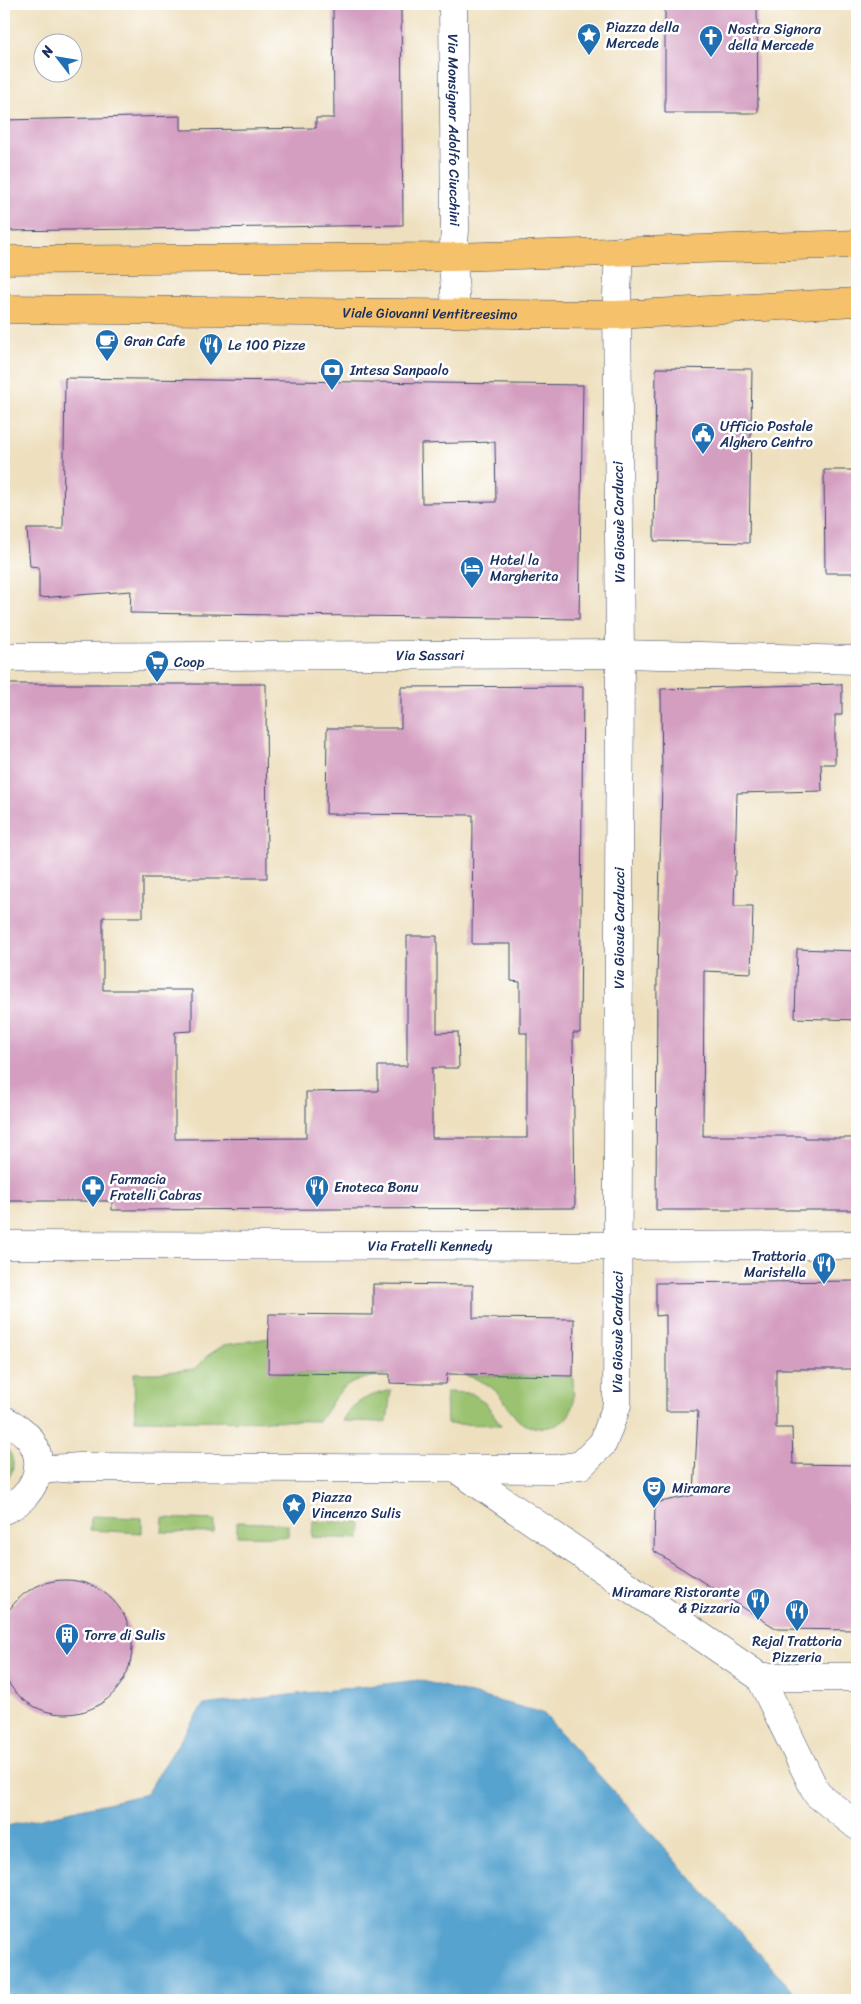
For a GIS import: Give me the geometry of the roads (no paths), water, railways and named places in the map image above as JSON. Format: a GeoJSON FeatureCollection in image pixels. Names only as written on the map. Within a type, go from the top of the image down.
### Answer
{"type":"FeatureCollection","features":[{"type":"Feature","properties":{"kind":"main road"},"geometry":{"type":"LineString","coordinates":[[4,260],[452,257],[857,244]]}},
{"type":"Feature","properties":{"kind":"main road","name":"Viale Giovanni Ventitreesimo"},"geometry":{"type":"LineString","coordinates":[[4,309],[616,316],[857,302]]}},
{"type":"Feature","properties":{"kind":"street","name":"Via Monsignor Adolfo Ciucchini"},"geometry":{"type":"LineString","coordinates":[[452,257],[455,230],[453,4]]}},
{"type":"Feature","properties":{"kind":"street","name":"Via Giosuè Carducci"},"geometry":{"type":"LineString","coordinates":[[455,1468],[555,1470],[581,1466],[603,1443],[617,1405],[620,654],[616,316],[619,252]]}},
{"type":"Feature","properties":{"kind":"street"},"geometry":{"type":"LineString","coordinates":[[452,257],[456,313]]}},
{"type":"Feature","properties":{"kind":"street","name":"Via Sassari"},"geometry":{"type":"LineString","coordinates":[[4,657],[620,654],[857,660]]}},
{"type":"Feature","properties":{"kind":"street","name":"Via Fratelli Kennedy"},"geometry":{"type":"LineString","coordinates":[[4,1245],[618,1246],[857,1244]]}},
{"type":"Feature","properties":{"kind":"street"},"geometry":{"type":"LineString","coordinates":[[4,1420],[18,1427],[30,1439],[36,1453],[38,1470],[34,1484],[25,1497],[14,1506],[4,1510]]}},
{"type":"Feature","properties":{"kind":"street"},"geometry":{"type":"LineString","coordinates":[[38,1470],[86,1467],[455,1468],[760,1677],[817,1794],[857,1826]]}},
{"type":"Feature","properties":{"kind":"street"},"geometry":{"type":"LineString","coordinates":[[760,1677],[857,1678]]}},
{"type":"Feature","properties":{"kind":"water"},"geometry":{"type":"Polygon","coordinates":[[[419,1680],[543,1713],[792,1990],[808,2000],[4,2000],[4,1831],[7,1826],[146,1794],[203,1705],[419,1680]]]}},
{"type":"Feature","properties":{"kind":"place","name":"Piazza della Mercede"},"geometry":{"type":"Point","coordinates":[589,56]}},
{"type":"Feature","properties":{"kind":"place","name":"Nostra Signora della Mercede"},"geometry":{"type":"Point","coordinates":[711,58]}},
{"type":"Feature","properties":{"kind":"place","name":"Gran Cafe"},"geometry":{"type":"Point","coordinates":[107,362]}},
{"type":"Feature","properties":{"kind":"place","name":"Le 100 Pizze"},"geometry":{"type":"Point","coordinates":[211,366]}},
{"type":"Feature","properties":{"kind":"place","name":"Intesa Sanpaolo"},"geometry":{"type":"Point","coordinates":[332,391]}},
{"type":"Feature","properties":{"kind":"place","name":"Ufficio Postale Alghero Centro"},"geometry":{"type":"Point","coordinates":[703,455]}},
{"type":"Feature","properties":{"kind":"place","name":"Hotel la Margherita"},"geometry":{"type":"Point","coordinates":[472,589]}},
{"type":"Feature","properties":{"kind":"place","name":"Coop"},"geometry":{"type":"Point","coordinates":[157,683]}},
{"type":"Feature","properties":{"kind":"place","name":"Farmacia Fratelli Cabras"},"geometry":{"type":"Point","coordinates":[93,1208]}},
{"type":"Feature","properties":{"kind":"place","name":"Enoteca Bonu"},"geometry":{"type":"Point","coordinates":[317,1208]}},
{"type":"Feature","properties":{"kind":"place","name":"Trattoria Maristella"},"geometry":{"type":"Point","coordinates":[824,1285]}},
{"type":"Feature","properties":{"kind":"place","name":"Miramare"},"geometry":{"type":"Point","coordinates":[654,1509]}},
{"type":"Feature","properties":{"kind":"place","name":"Piazza Vincenzo Sulis"},"geometry":{"type":"Point","coordinates":[294,1526]}},
{"type":"Feature","properties":{"kind":"place","name":"Miramare Ristorante & Pizzaria"},"geometry":{"type":"Point","coordinates":[758,1621]}},
{"type":"Feature","properties":{"kind":"place","name":"Rejal Trattoria Pizzeria"},"geometry":{"type":"Point","coordinates":[797,1632]}},
{"type":"Feature","properties":{"kind":"place","name":"Torre di Sulis"},"geometry":{"type":"Point","coordinates":[67,1656]}}]}
